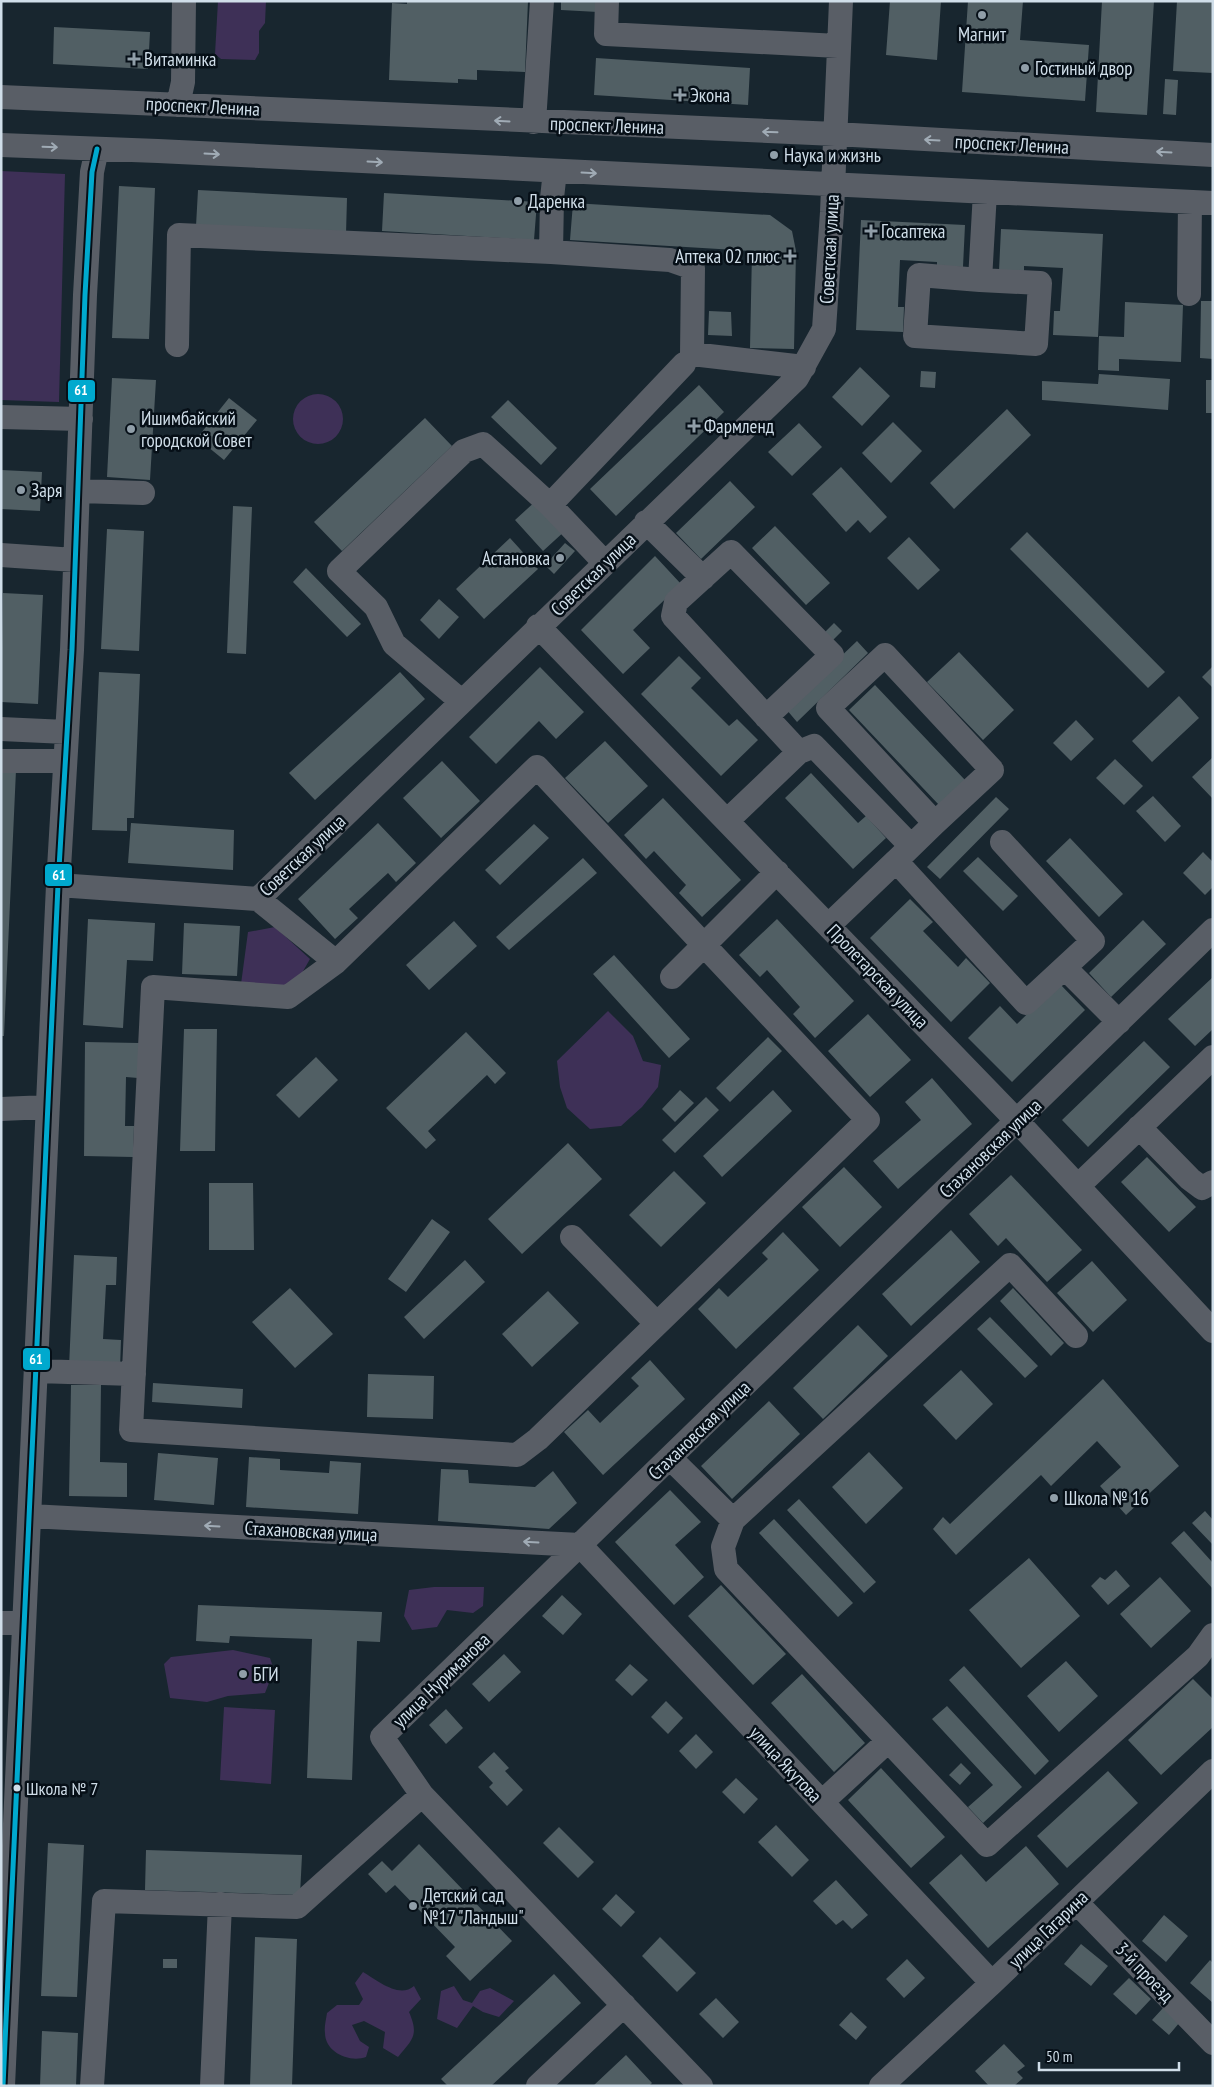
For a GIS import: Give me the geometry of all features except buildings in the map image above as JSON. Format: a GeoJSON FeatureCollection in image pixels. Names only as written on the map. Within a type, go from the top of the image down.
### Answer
{"type":"FeatureCollection","features":[{"type":"Feature","properties":{"kind":"street"},"geometry":{"type":"LineString","coordinates":[[171,1],[184,2],[183,82],[178,105]]}},
{"type":"Feature","properties":{"kind":"street"},"geometry":{"type":"LineString","coordinates":[[534,122],[542,1]]}},
{"type":"Feature","properties":{"kind":"street"},"geometry":{"type":"LineString","coordinates":[[606,1],[606,34],[838,46]]}},
{"type":"Feature","properties":{"kind":"street","name":"Советская улица"},"geometry":{"type":"LineString","coordinates":[[58,885],[258,899],[538,626],[605,564],[646,522],[797,378],[824,329],[841,1]]}},
{"type":"Feature","properties":{"kind":"street","name":"проспект Ленина"},"geometry":{"type":"LineString","coordinates":[[1,97],[835,134],[1213,154]]}},
{"type":"Feature","properties":{"kind":"street"},"geometry":{"type":"LineString","coordinates":[[1,145],[1201,202],[1188,294]]}},
{"type":"Feature","properties":{"kind":"street"},"geometry":{"type":"LineString","coordinates":[[2,2086],[13,1623],[30,1516],[47,1107],[79,492],[92,172],[97,149]]}},
{"type":"Feature","properties":{"kind":"street"},"geometry":{"type":"LineString","coordinates":[[551,252],[552,198],[555,171]]}},
{"type":"Feature","properties":{"kind":"street"},"geometry":{"type":"LineString","coordinates":[[980,280],[986,192]]}},
{"type":"Feature","properties":{"kind":"street"},"geometry":{"type":"LineString","coordinates":[[177,344],[179,235],[551,252],[670,260],[693,268],[692,354],[804,367]]}},
{"type":"Feature","properties":{"kind":"street"},"geometry":{"type":"LineString","coordinates":[[919,275],[980,280],[1040,283],[1036,344],[915,336],[919,275]]}},
{"type":"Feature","properties":{"kind":"street"},"geometry":{"type":"LineString","coordinates":[[550,505],[684,364]]}},
{"type":"Feature","properties":{"kind":"street"},"geometry":{"type":"LineString","coordinates":[[1,417],[81,419]]}},
{"type":"Feature","properties":{"kind":"street"},"geometry":{"type":"LineString","coordinates":[[461,701],[394,644],[376,607],[339,571],[464,451],[483,444],[550,505],[605,564]]}},
{"type":"Feature","properties":{"kind":"street"},"geometry":{"type":"LineString","coordinates":[[79,492],[143,493]]}},
{"type":"Feature","properties":{"kind":"street"},"geometry":{"type":"LineString","coordinates":[[646,522],[703,578]]}},
{"type":"Feature","properties":{"kind":"street"},"geometry":{"type":"LineString","coordinates":[[766,717],[832,655],[731,552],[676,602],[673,616],[766,717],[799,752]]}},
{"type":"Feature","properties":{"kind":"street"},"geometry":{"type":"LineString","coordinates":[[1,555],[75,560]]}},
{"type":"Feature","properties":{"kind":"street","name":"Пролетарская улица"},"geometry":{"type":"LineString","coordinates":[[538,626],[728,820],[1017,1121],[1213,1331]]}},
{"type":"Feature","properties":{"kind":"street"},"geometry":{"type":"LineString","coordinates":[[829,925],[992,770],[885,655],[828,708],[935,823]]}},
{"type":"Feature","properties":{"kind":"street"},"geometry":{"type":"LineString","coordinates":[[1,729],[66,732]]}},
{"type":"Feature","properties":{"kind":"street"},"geometry":{"type":"LineString","coordinates":[[728,820],[799,752],[814,746],[1026,1003],[1093,941],[1002,842]]}},
{"type":"Feature","properties":{"kind":"street"},"geometry":{"type":"LineString","coordinates":[[1,761],[65,761]]}},
{"type":"Feature","properties":{"kind":"street"},"geometry":{"type":"LineString","coordinates":[[537,767],[868,1120],[538,1439],[517,1455],[131,1430],[153,987],[288,997],[336,962],[537,767]]}},
{"type":"Feature","properties":{"kind":"street"},"geometry":{"type":"LineString","coordinates":[[672,977],[777,872]]}},
{"type":"Feature","properties":{"kind":"street"},"geometry":{"type":"LineString","coordinates":[[258,899],[336,962]]}},
{"type":"Feature","properties":{"kind":"street","name":"Стахановская улица"},"geometry":{"type":"LineString","coordinates":[[30,1516],[580,1545],[1213,930]]}},
{"type":"Feature","properties":{"kind":"street"},"geometry":{"type":"LineString","coordinates":[[1066,968],[1119,1022]]}},
{"type":"Feature","properties":{"kind":"street"},"geometry":{"type":"LineString","coordinates":[[1078,1186],[1213,1057]]}},
{"type":"Feature","properties":{"kind":"street"},"geometry":{"type":"LineString","coordinates":[[1,1109],[47,1107]]}},
{"type":"Feature","properties":{"kind":"street"},"geometry":{"type":"LineString","coordinates":[[1139,1127],[1190,1179],[1202,1188],[1213,1182]]}},
{"type":"Feature","properties":{"kind":"street"},"geometry":{"type":"LineString","coordinates":[[572,1237],[657,1324]]}},
{"type":"Feature","properties":{"kind":"street"},"geometry":{"type":"LineString","coordinates":[[1076,1336],[1010,1265],[734,1520],[723,1547],[726,1569],[987,1846],[1198,1656],[1213,1634]]}},
{"type":"Feature","properties":{"kind":"street"},"geometry":{"type":"LineString","coordinates":[[36,1371],[134,1374]]}},
{"type":"Feature","properties":{"kind":"street"},"geometry":{"type":"LineString","coordinates":[[670,1458],[734,1520]]}},
{"type":"Feature","properties":{"kind":"street","name":"улица Нуриманова"},"geometry":{"type":"LineString","coordinates":[[580,1545],[382,1736],[422,1794],[701,2086]]}},
{"type":"Feature","properties":{"kind":"street","name":"улица Якутова"},"geometry":{"type":"LineString","coordinates":[[580,1545],[992,1983]]}},
{"type":"Feature","properties":{"kind":"street"},"geometry":{"type":"LineString","coordinates":[[822,1802],[888,1741]]}},
{"type":"Feature","properties":{"kind":"street","name":"улица Гагарина"},"geometry":{"type":"LineString","coordinates":[[881,2086],[992,1983],[1213,1771]]}},
{"type":"Feature","properties":{"kind":"street"},"geometry":{"type":"LineString","coordinates":[[92,2086],[104,1901],[297,1907],[422,1794]]}},
{"type":"Feature","properties":{"kind":"street","name":"3-й проезд"},"geometry":{"type":"LineString","coordinates":[[1076,1902],[1213,2043]]}},
{"type":"Feature","properties":{"kind":"street"},"geometry":{"type":"LineString","coordinates":[[212,2086],[220,1904]]}},
{"type":"Feature","properties":{"kind":"street"},"geometry":{"type":"LineString","coordinates":[[538,2086],[624,2005]]}},
{"type":"Feature","properties":{"kind":"shaded area"},"geometry":{"type":"Polygon","coordinates":[[[218,1],[266,1],[265,23],[259,31],[259,53],[255,60],[221,59],[215,54],[218,1]]]}},
{"type":"Feature","properties":{"kind":"shaded area"},"geometry":{"type":"Polygon","coordinates":[[[1,171],[65,174],[59,402],[1,400],[1,171]]]}},
{"type":"Feature","properties":{"kind":"shaded area"},"geometry":{"type":"Polygon","coordinates":[[[318,394],[328,396],[336,401],[341,409],[343,419],[341,429],[336,437],[328,442],[318,444],[308,442],[300,437],[295,429],[293,419],[295,409],[300,401],[308,396],[318,394]]]}},
{"type":"Feature","properties":{"kind":"shaded area"},"geometry":{"type":"Polygon","coordinates":[[[275,927],[310,959],[298,980],[283,988],[241,984],[248,932],[275,927]]]}},
{"type":"Feature","properties":{"kind":"shaded area"},"geometry":{"type":"Polygon","coordinates":[[[608,1011],[633,1036],[643,1061],[661,1065],[658,1087],[642,1107],[621,1126],[590,1129],[567,1108],[560,1087],[557,1061],[608,1011]]]}},
{"type":"Feature","properties":{"kind":"shaded area"},"geometry":{"type":"Polygon","coordinates":[[[434,1587],[484,1587],[483,1606],[473,1613],[447,1610],[437,1627],[412,1630],[404,1616],[409,1590],[434,1587]]]}},
{"type":"Feature","properties":{"kind":"shaded area"},"geometry":{"type":"Polygon","coordinates":[[[233,1650],[270,1658],[274,1670],[265,1693],[228,1696],[207,1702],[170,1698],[164,1664],[171,1657],[233,1650]]]}},
{"type":"Feature","properties":{"kind":"shaded area"},"geometry":{"type":"Polygon","coordinates":[[[224,1707],[275,1710],[271,1784],[220,1780],[224,1707]]]}},
{"type":"Feature","properties":{"kind":"shaded area"},"geometry":{"type":"Polygon","coordinates":[[[363,1972],[388,1987],[395,1989],[402,1990],[414,1986],[421,1999],[409,2012],[414,2032],[411,2041],[398,2057],[383,2048],[385,2032],[364,2021],[352,2025],[360,2041],[369,2047],[366,2057],[346,2057],[333,2051],[326,2040],[327,2013],[337,2005],[359,2005],[363,1999],[355,1983],[363,1972]]]}},
{"type":"Feature","properties":{"kind":"shaded area"},"geometry":{"type":"Polygon","coordinates":[[[454,1986],[463,2000],[472,2003],[480,1991],[490,1988],[514,2001],[499,2017],[483,2012],[473,2006],[457,2028],[437,2019],[441,1991],[454,1986]]]}},
{"type":"Feature","properties":{"kind":"transit line","name":"61"},"geometry":{"type":"LineString","coordinates":[[3,2086],[58,885],[72,650],[85,295],[92,172],[97,149]]}},
{"type":"Feature","properties":{"kind":"place","name":"Магнит"},"geometry":{"type":"Point","coordinates":[982,15]}},
{"type":"Feature","properties":{"kind":"place","name":"Витаминка"},"geometry":{"type":"Point","coordinates":[134,59]}},
{"type":"Feature","properties":{"kind":"place","name":"Гостиный двор"},"geometry":{"type":"Point","coordinates":[1025,68]}},
{"type":"Feature","properties":{"kind":"place","name":"Экона"},"geometry":{"type":"Point","coordinates":[680,95]}},
{"type":"Feature","properties":{"kind":"place","name":"Наука и жизнь"},"geometry":{"type":"Point","coordinates":[774,155]}},
{"type":"Feature","properties":{"kind":"place","name":"Даренка"},"geometry":{"type":"Point","coordinates":[518,201]}},
{"type":"Feature","properties":{"kind":"place","name":"Госаптека"},"geometry":{"type":"Point","coordinates":[871,231]}},
{"type":"Feature","properties":{"kind":"place","name":"Аптека 02 плюс"},"geometry":{"type":"Point","coordinates":[790,256]}},
{"type":"Feature","properties":{"kind":"place","name":"Фармленд"},"geometry":{"type":"Point","coordinates":[694,426]}},
{"type":"Feature","properties":{"kind":"place","name":"Ишимбайский городской Совет"},"geometry":{"type":"Point","coordinates":[131,429]}},
{"type":"Feature","properties":{"kind":"place","name":"Заря"},"geometry":{"type":"Point","coordinates":[21,490]}},
{"type":"Feature","properties":{"kind":"place","name":"Астановка"},"geometry":{"type":"Point","coordinates":[560,558]}},
{"type":"Feature","properties":{"kind":"place","name":"Школа № 16"},"geometry":{"type":"Point","coordinates":[1054,1498]}},
{"type":"Feature","properties":{"kind":"place","name":"БГИ"},"geometry":{"type":"Point","coordinates":[243,1674]}},
{"type":"Feature","properties":{"kind":"place","name":"Школа № 7"},"geometry":{"type":"Point","coordinates":[17,1788]}},
{"type":"Feature","properties":{"kind":"place","name":"Детский сад №17 \"Ландыш\""},"geometry":{"type":"Point","coordinates":[413,1906]}}]}
